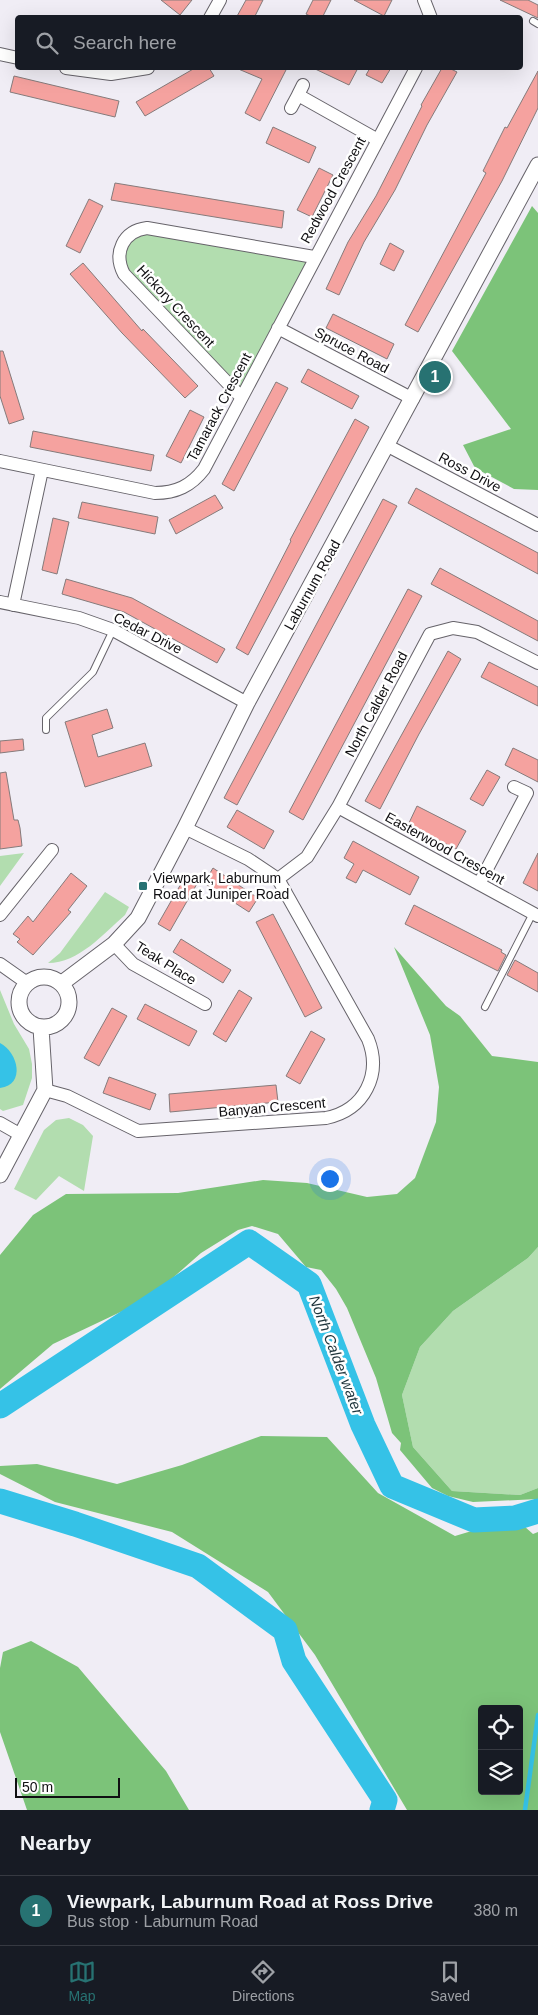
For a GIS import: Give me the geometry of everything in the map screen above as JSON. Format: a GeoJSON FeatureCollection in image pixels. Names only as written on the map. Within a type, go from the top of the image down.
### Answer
{"type":"FeatureCollection","features":[{"type":"Feature","properties":{"kind":"street"},"geometry":{"type":"LineString","coordinates":[[212,15],[220,0]]}},
{"type":"Feature","properties":{"kind":"street"},"geometry":{"type":"LineString","coordinates":[[424,0],[430,15]]}},
{"type":"Feature","properties":{"kind":"street"},"geometry":{"type":"LineString","coordinates":[[0,54],[15,57]]}},
{"type":"Feature","properties":{"kind":"street"},"geometry":{"type":"LineString","coordinates":[[81,70],[111,74],[136,70]]}},
{"type":"Feature","properties":{"kind":"street","name":"Redwood Crescent"},"geometry":{"type":"LineString","coordinates":[[278,328],[415,70]]}},
{"type":"Feature","properties":{"kind":"street"},"geometry":{"type":"LineString","coordinates":[[290,108],[300,90],[378,140]]}},
{"type":"Feature","properties":{"kind":"street","name":"Laburnum Road"},"geometry":{"type":"LineString","coordinates":[[62,983],[114,944],[138,918],[186,828],[247,703],[388,446],[538,165]]}},
{"type":"Feature","properties":{"kind":"street","name":"Hickory Crescent"},"geometry":{"type":"LineString","coordinates":[[241,397],[124,274],[119,262],[122,244],[131,234],[147,228],[314,257]]}},
{"type":"Feature","properties":{"kind":"street","name":"Spruce Road"},"geometry":{"type":"LineString","coordinates":[[278,328],[413,399]]}},
{"type":"Feature","properties":{"kind":"street","name":"Tamarack Crescent"},"geometry":{"type":"LineString","coordinates":[[0,461],[155,493],[179,490],[193,481],[204,469],[278,328]]}},
{"type":"Feature","properties":{"kind":"street","name":"Ross Drive"},"geometry":{"type":"LineString","coordinates":[[388,446],[538,525]]}},
{"type":"Feature","properties":{"kind":"street"},"geometry":{"type":"LineString","coordinates":[[6,604],[42,470]]}},
{"type":"Feature","properties":{"kind":"street","name":"Cedar Drive"},"geometry":{"type":"LineString","coordinates":[[6,604],[79,618],[113,630],[247,703]]}},
{"type":"Feature","properties":{"kind":"street","name":"North Calder Road"},"geometry":{"type":"LineString","coordinates":[[278,879],[307,858],[338,807],[430,634],[453,628],[477,632],[538,663]]}},
{"type":"Feature","properties":{"kind":"street"},"geometry":{"type":"LineString","coordinates":[[479,884],[526,793],[514,786]]}},
{"type":"Feature","properties":{"kind":"street","name":"Easterwood Crescent"},"geometry":{"type":"LineString","coordinates":[[338,807],[536,915]]}},
{"type":"Feature","properties":{"kind":"street","name":"Banyan Crescent"},"geometry":{"type":"LineString","coordinates":[[44,1090],[67,1096],[138,1131],[304,1121],[333,1117],[356,1105],[372,1081],[374,1070],[372,1049],[278,879],[248,859],[186,828]]}},
{"type":"Feature","properties":{"kind":"street"},"geometry":{"type":"LineString","coordinates":[[0,915],[52,850]]}},
{"type":"Feature","properties":{"kind":"street","name":"Teak Place"},"geometry":{"type":"LineString","coordinates":[[114,944],[133,964],[205,1004]]}},
{"type":"Feature","properties":{"kind":"street"},"geometry":{"type":"LineString","coordinates":[[0,964],[27,983]]}},
{"type":"Feature","properties":{"kind":"street"},"geometry":{"type":"LineString","coordinates":[[42,977],[52,978],[62,983],[68,992],[69,1009],[59,1022],[40,1028],[28,1022],[19,1006],[22,990],[27,983],[42,977]]}},
{"type":"Feature","properties":{"kind":"street"},"geometry":{"type":"LineString","coordinates":[[0,1175],[44,1090],[40,1028]]}},
{"type":"Feature","properties":{"kind":"street"},"geometry":{"type":"LineString","coordinates":[[0,1123],[21,1135]]}},
{"type":"Feature","properties":{"kind":"lane"},"geometry":{"type":"LineString","coordinates":[[46,730],[46,718],[93,672],[113,630]]}},
{"type":"Feature","properties":{"kind":"lane"},"geometry":{"type":"LineString","coordinates":[[485,1007],[536,915]]}},
{"type":"Feature","properties":{"kind":"green space"},"geometry":{"type":"Polygon","coordinates":[[[532,206],[538,213],[538,490],[514,489],[475,468],[463,445],[511,429],[452,351],[532,206]]]}},
{"type":"Feature","properties":{"kind":"green space"},"geometry":{"type":"Polygon","coordinates":[[[135,231],[314,257],[241,397],[119,262],[135,231]]]}},
{"type":"Feature","properties":{"kind":"green space"},"geometry":{"type":"Polygon","coordinates":[[[24,853],[0,886],[0,856],[24,853]]]}},
{"type":"Feature","properties":{"kind":"green space"},"geometry":{"type":"Polygon","coordinates":[[[105,892],[129,907],[125,915],[99,939],[80,953],[59,962],[48,963],[60,953],[105,892]]]}},
{"type":"Feature","properties":{"kind":"green space"},"geometry":{"type":"Polygon","coordinates":[[[394,947],[446,1006],[460,1016],[492,1056],[538,1062],[538,1247],[528,1258],[453,1311],[420,1347],[402,1395],[413,1447],[452,1491],[520,1495],[538,1488],[538,1499],[473,1502],[448,1496],[432,1488],[400,1450],[401,1443],[392,1433],[376,1378],[347,1308],[336,1289],[321,1270],[306,1267],[278,1234],[252,1226],[238,1230],[201,1253],[150,1298],[53,1344],[0,1389],[0,1255],[33,1215],[66,1194],[178,1193],[263,1180],[307,1183],[367,1197],[397,1194],[415,1178],[436,1122],[439,1087],[430,1035],[394,947]]]}},
{"type":"Feature","properties":{"kind":"green space"},"geometry":{"type":"Polygon","coordinates":[[[0,990],[14,1024],[29,1049],[32,1064],[32,1078],[23,1105],[3,1111],[0,1109],[0,990]]]}},
{"type":"Feature","properties":{"kind":"green space"},"geometry":{"type":"Polygon","coordinates":[[[69,1118],[83,1125],[93,1136],[84,1191],[59,1176],[36,1200],[14,1189],[44,1130],[56,1120],[69,1118]]]}},
{"type":"Feature","properties":{"kind":"green space"},"geometry":{"type":"Polygon","coordinates":[[[538,1247],[538,1488],[520,1495],[452,1491],[413,1447],[402,1395],[420,1347],[453,1311],[528,1258],[538,1247]]]}},
{"type":"Feature","properties":{"kind":"green space"},"geometry":{"type":"Polygon","coordinates":[[[261,1436],[327,1437],[378,1493],[455,1536],[515,1518],[533,1534],[538,1532],[538,1810],[407,1810],[315,1655],[268,1592],[172,1532],[55,1502],[0,1474],[0,1466],[37,1464],[117,1484],[182,1465],[261,1436]]]}},
{"type":"Feature","properties":{"kind":"green space"},"geometry":{"type":"Polygon","coordinates":[[[31,1641],[78,1667],[166,1771],[189,1810],[27,1810],[0,1732],[0,1668],[3,1652],[31,1641]]]}},
{"type":"Feature","properties":{"kind":"water"},"geometry":{"type":"Polygon","coordinates":[[[0,1043],[6,1047],[15,1060],[16,1075],[14,1081],[8,1086],[0,1088],[0,1043]]]}},
{"type":"Feature","properties":{"kind":"building"},"geometry":{"type":"Polygon","coordinates":[[[161,0],[192,0],[180,15],[161,0]]]}},
{"type":"Feature","properties":{"kind":"building"},"geometry":{"type":"Polygon","coordinates":[[[246,0],[263,0],[256,15],[238,15],[246,0]]]}},
{"type":"Feature","properties":{"kind":"building"},"geometry":{"type":"Polygon","coordinates":[[[313,0],[331,0],[324,15],[306,14],[313,0]]]}},
{"type":"Feature","properties":{"kind":"building"},"geometry":{"type":"Polygon","coordinates":[[[354,0],[392,0],[384,15],[354,0]]]}},
{"type":"Feature","properties":{"kind":"building"},"geometry":{"type":"Polygon","coordinates":[[[500,0],[528,0],[538,5],[538,18],[500,0]]]}},
{"type":"Feature","properties":{"kind":"building"},"geometry":{"type":"Polygon","coordinates":[[[192,70],[210,70],[214,76],[145,116],[136,102],[192,70]]]}},
{"type":"Feature","properties":{"kind":"building"},"geometry":{"type":"Polygon","coordinates":[[[241,70],[286,70],[260,121],[245,113],[262,79],[241,70]]]}},
{"type":"Feature","properties":{"kind":"building"},"geometry":{"type":"Polygon","coordinates":[[[317,70],[357,70],[349,85],[317,70]]]}},
{"type":"Feature","properties":{"kind":"building"},"geometry":{"type":"Polygon","coordinates":[[[369,70],[390,70],[382,83],[366,75],[369,70]]]}},
{"type":"Feature","properties":{"kind":"building"},"geometry":{"type":"Polygon","coordinates":[[[441,70],[457,72],[427,125],[395,190],[364,242],[339,295],[326,289],[348,242],[376,196],[421,105],[441,70]]]}},
{"type":"Feature","properties":{"kind":"building"},"geometry":{"type":"Polygon","coordinates":[[[538,71],[538,108],[502,181],[418,332],[405,325],[486,173],[483,171],[505,127],[507,128],[538,71]]]}},
{"type":"Feature","properties":{"kind":"building"},"geometry":{"type":"Polygon","coordinates":[[[14,76],[119,101],[115,117],[10,92],[14,76]]]}},
{"type":"Feature","properties":{"kind":"building"},"geometry":{"type":"Polygon","coordinates":[[[273,127],[316,147],[309,163],[266,143],[273,127]]]}},
{"type":"Feature","properties":{"kind":"building"},"geometry":{"type":"Polygon","coordinates":[[[319,168],[333,175],[312,217],[297,210],[319,168]]]}},
{"type":"Feature","properties":{"kind":"building"},"geometry":{"type":"Polygon","coordinates":[[[115,183],[284,211],[282,228],[111,200],[115,183]]]}},
{"type":"Feature","properties":{"kind":"building"},"geometry":{"type":"Polygon","coordinates":[[[89,199],[103,206],[80,253],[66,246],[89,199]]]}},
{"type":"Feature","properties":{"kind":"building"},"geometry":{"type":"Polygon","coordinates":[[[390,243],[404,251],[394,271],[380,264],[390,243]]]}},
{"type":"Feature","properties":{"kind":"building"},"geometry":{"type":"Polygon","coordinates":[[[83,263],[142,331],[143,329],[198,386],[185,398],[122,333],[70,274],[83,263]]]}},
{"type":"Feature","properties":{"kind":"building"},"geometry":{"type":"Polygon","coordinates":[[[333,314],[394,344],[387,359],[326,328],[333,314]]]}},
{"type":"Feature","properties":{"kind":"building"},"geometry":{"type":"Polygon","coordinates":[[[0,351],[3,351],[24,419],[9,424],[0,396],[0,351]]]}},
{"type":"Feature","properties":{"kind":"building"},"geometry":{"type":"Polygon","coordinates":[[[308,369],[359,396],[352,409],[301,382],[308,369]]]}},
{"type":"Feature","properties":{"kind":"building"},"geometry":{"type":"Polygon","coordinates":[[[276,382],[288,388],[234,491],[222,484],[276,382]]]}},
{"type":"Feature","properties":{"kind":"building"},"geometry":{"type":"Polygon","coordinates":[[[190,410],[204,417],[181,463],[166,456],[190,410]]]}},
{"type":"Feature","properties":{"kind":"building"},"geometry":{"type":"Polygon","coordinates":[[[355,419],[369,427],[248,655],[236,648],[290,540],[355,419]]]}},
{"type":"Feature","properties":{"kind":"building"},"geometry":{"type":"Polygon","coordinates":[[[33,431],[154,455],[151,471],[30,447],[33,431]]]}},
{"type":"Feature","properties":{"kind":"building"},"geometry":{"type":"Polygon","coordinates":[[[416,488],[538,553],[538,574],[408,503],[416,488]]]}},
{"type":"Feature","properties":{"kind":"building"},"geometry":{"type":"Polygon","coordinates":[[[215,495],[223,508],[176,534],[169,520],[215,495]]]}},
{"type":"Feature","properties":{"kind":"building"},"geometry":{"type":"Polygon","coordinates":[[[383,499],[397,506],[237,805],[224,798],[383,499]]]}},
{"type":"Feature","properties":{"kind":"building"},"geometry":{"type":"Polygon","coordinates":[[[82,502],[158,517],[155,534],[78,518],[82,502]]]}},
{"type":"Feature","properties":{"kind":"building"},"geometry":{"type":"Polygon","coordinates":[[[53,518],[69,522],[57,574],[42,570],[53,518]]]}},
{"type":"Feature","properties":{"kind":"building"},"geometry":{"type":"Polygon","coordinates":[[[440,568],[538,621],[538,641],[431,584],[440,568]]]}},
{"type":"Feature","properties":{"kind":"building"},"geometry":{"type":"Polygon","coordinates":[[[66,579],[132,598],[225,649],[217,663],[124,612],[62,594],[66,579]]]}},
{"type":"Feature","properties":{"kind":"building"},"geometry":{"type":"Polygon","coordinates":[[[408,589],[422,596],[303,820],[289,812],[408,589]]]}},
{"type":"Feature","properties":{"kind":"building"},"geometry":{"type":"Polygon","coordinates":[[[448,651],[461,659],[380,809],[365,801],[448,651]]]}},
{"type":"Feature","properties":{"kind":"building"},"geometry":{"type":"Polygon","coordinates":[[[489,662],[538,687],[538,706],[481,677],[489,662]]]}},
{"type":"Feature","properties":{"kind":"building"},"geometry":{"type":"Polygon","coordinates":[[[107,709],[113,728],[92,735],[98,757],[145,743],[152,766],[85,787],[65,722],[107,709]]]}},
{"type":"Feature","properties":{"kind":"building"},"geometry":{"type":"Polygon","coordinates":[[[23,739],[24,750],[0,753],[0,741],[23,739]]]}},
{"type":"Feature","properties":{"kind":"building"},"geometry":{"type":"Polygon","coordinates":[[[513,748],[538,760],[538,782],[505,765],[513,748]]]}},
{"type":"Feature","properties":{"kind":"building"},"geometry":{"type":"Polygon","coordinates":[[[487,770],[500,777],[483,806],[470,799],[487,770]]]}},
{"type":"Feature","properties":{"kind":"building"},"geometry":{"type":"Polygon","coordinates":[[[6,772],[14,820],[18,820],[22,846],[0,849],[0,773],[6,772]]]}},
{"type":"Feature","properties":{"kind":"building"},"geometry":{"type":"Polygon","coordinates":[[[417,806],[466,831],[456,849],[408,825],[417,806]]]}},
{"type":"Feature","properties":{"kind":"building"},"geometry":{"type":"Polygon","coordinates":[[[237,810],[274,831],[264,849],[227,827],[237,810]]]}},
{"type":"Feature","properties":{"kind":"building"},"geometry":{"type":"Polygon","coordinates":[[[353,841],[419,877],[410,895],[363,870],[356,883],[346,878],[354,864],[344,858],[353,841]]]}},
{"type":"Feature","properties":{"kind":"building"},"geometry":{"type":"Polygon","coordinates":[[[538,853],[538,891],[523,883],[538,853]]]}},
{"type":"Feature","properties":{"kind":"building"},"geometry":{"type":"Polygon","coordinates":[[[213,868],[258,898],[249,912],[204,883],[213,868]]]}},
{"type":"Feature","properties":{"kind":"building"},"geometry":{"type":"Polygon","coordinates":[[[71,873],[87,886],[68,910],[71,912],[33,955],[17,942],[20,939],[13,934],[28,916],[33,922],[71,873]]]}},
{"type":"Feature","properties":{"kind":"building"},"geometry":{"type":"Polygon","coordinates":[[[186,875],[198,882],[170,931],[158,924],[186,875]]]}},
{"type":"Feature","properties":{"kind":"building"},"geometry":{"type":"Polygon","coordinates":[[[414,905],[502,950],[501,952],[506,955],[498,971],[405,924],[414,905]]]}},
{"type":"Feature","properties":{"kind":"building"},"geometry":{"type":"Polygon","coordinates":[[[273,914],[322,1008],[305,1017],[256,922],[273,914]]]}},
{"type":"Feature","properties":{"kind":"building"},"geometry":{"type":"Polygon","coordinates":[[[181,939],[231,970],[223,983],[173,952],[181,939]]]}},
{"type":"Feature","properties":{"kind":"building"},"geometry":{"type":"Polygon","coordinates":[[[515,960],[538,973],[538,992],[507,975],[515,960]]]}},
{"type":"Feature","properties":{"kind":"building"},"geometry":{"type":"Polygon","coordinates":[[[239,990],[252,998],[226,1042],[213,1034],[239,990]]]}},
{"type":"Feature","properties":{"kind":"building"},"geometry":{"type":"Polygon","coordinates":[[[145,1004],[197,1031],[189,1046],[137,1019],[145,1004]]]}},
{"type":"Feature","properties":{"kind":"building"},"geometry":{"type":"Polygon","coordinates":[[[112,1008],[127,1016],[99,1066],[84,1058],[112,1008]]]}},
{"type":"Feature","properties":{"kind":"building"},"geometry":{"type":"Polygon","coordinates":[[[311,1031],[325,1039],[300,1084],[286,1076],[311,1031]]]}},
{"type":"Feature","properties":{"kind":"building"},"geometry":{"type":"Polygon","coordinates":[[[109,1077],[156,1094],[150,1110],[103,1093],[109,1077]]]}},
{"type":"Feature","properties":{"kind":"building"},"geometry":{"type":"Polygon","coordinates":[[[276,1085],[278,1102],[170,1112],[169,1094],[276,1085]]]}},
{"type":"Feature","properties":{"kind":"waterway","name":"North Calder water"},"geometry":{"type":"LineString","coordinates":[[0,1406],[249,1242],[309,1284],[363,1425],[392,1486],[474,1520],[515,1518],[538,1511]]}},
{"type":"Feature","properties":{"kind":"waterway","name":"North Calder water"},"geometry":{"type":"LineString","coordinates":[[0,1501],[75,1524],[198,1566],[285,1630],[294,1661],[385,1800],[382,1810]]}},
{"type":"Feature","properties":{"kind":"waterway"},"geometry":{"type":"LineString","coordinates":[[525,1810],[538,1715]]}},
{"type":"Feature","properties":{"kind":"place","name":"Viewpark, Laburnum Road at Ross Drive"},"geometry":{"type":"Point","coordinates":[435,377]}},
{"type":"Feature","properties":{"kind":"place","name":"Viewpark, Laburnum Road at Juniper Road"},"geometry":{"type":"Point","coordinates":[143,886]}}]}
